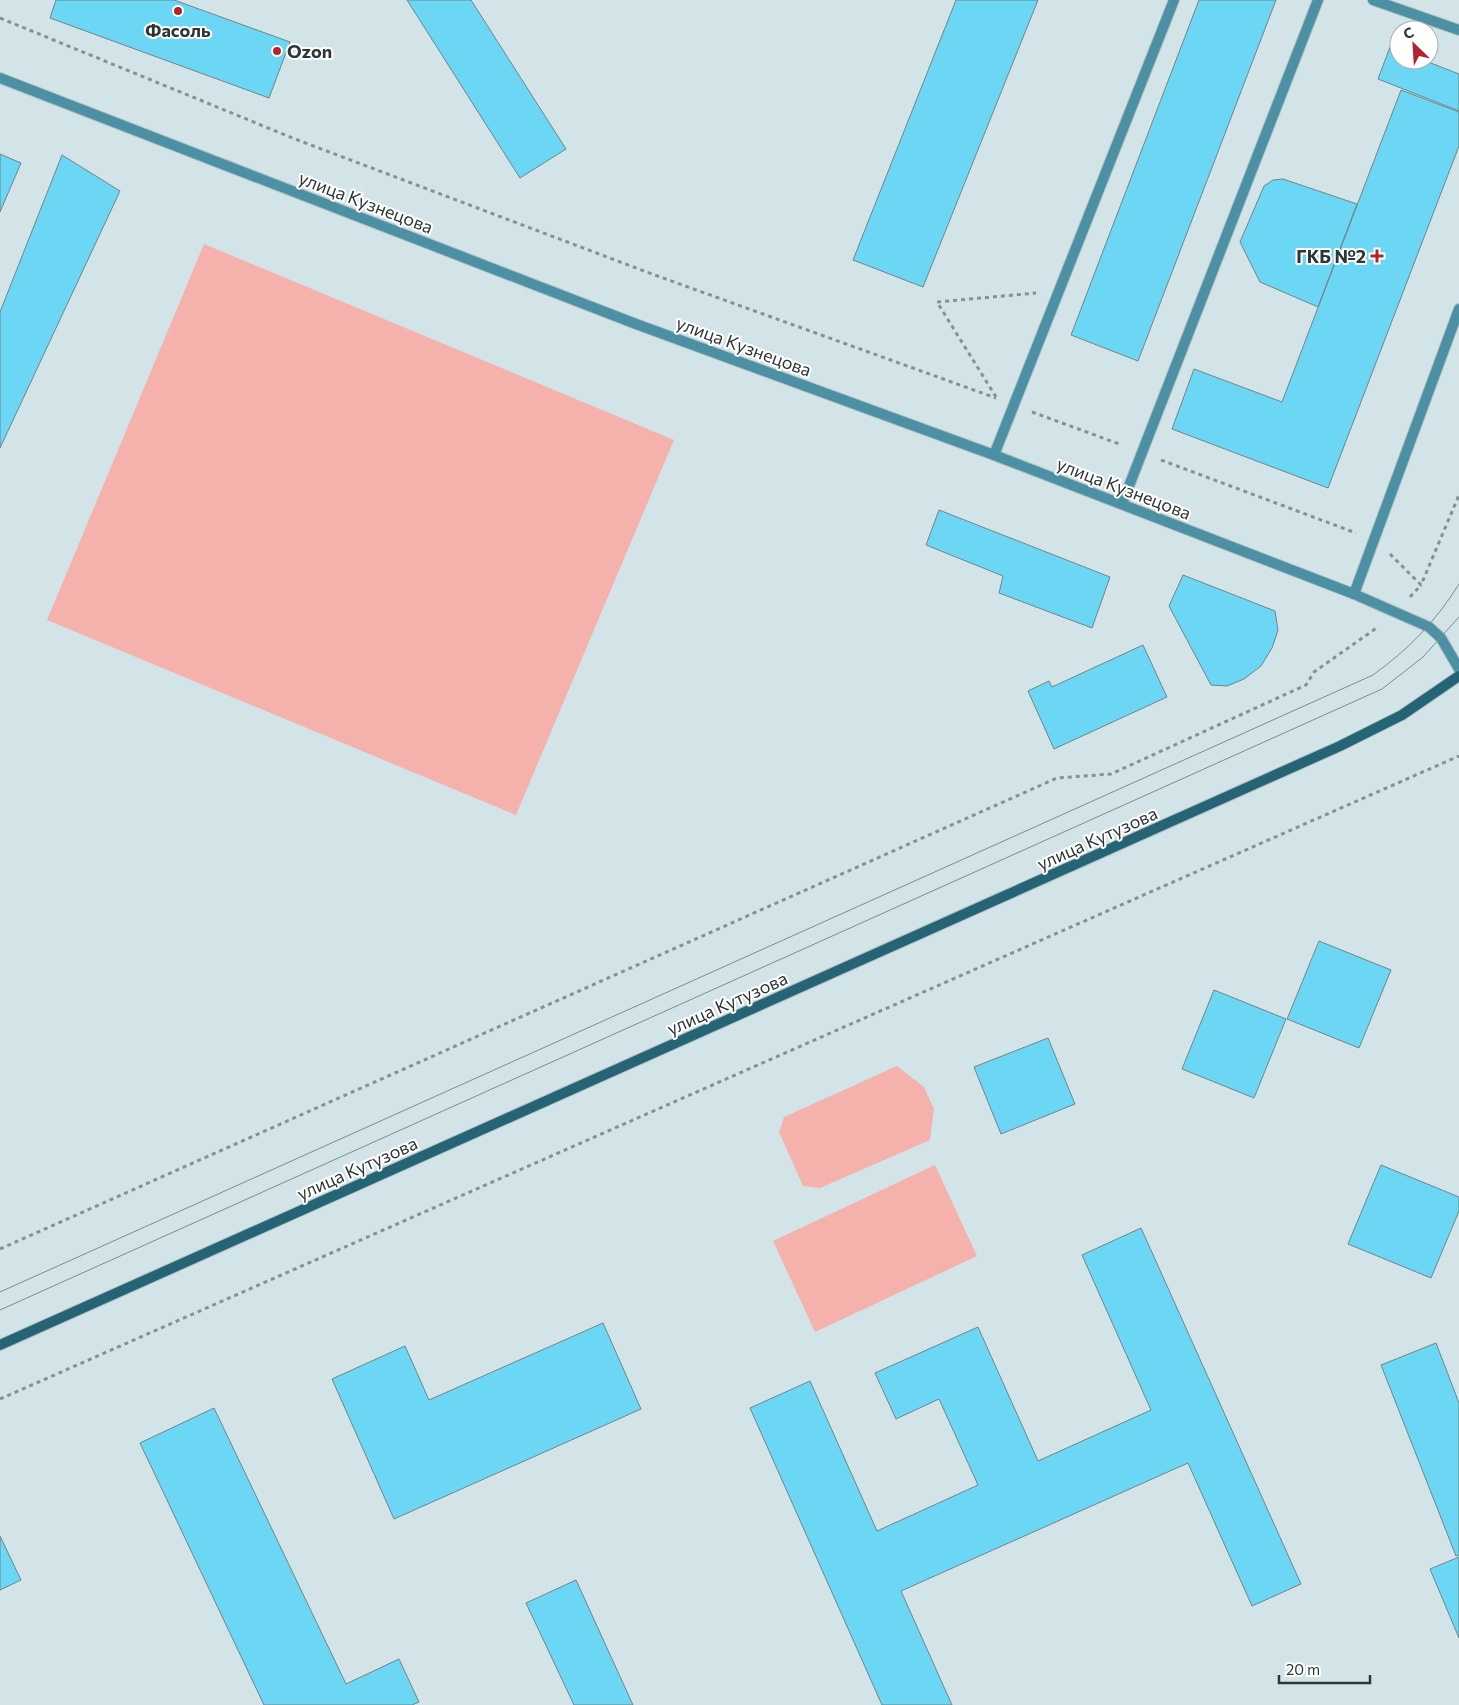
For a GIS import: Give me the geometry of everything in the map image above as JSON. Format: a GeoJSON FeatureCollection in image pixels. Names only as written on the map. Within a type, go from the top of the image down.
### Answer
{"type":"FeatureCollection","features":[{"type":"Feature","properties":{"kind":"main road","name":"улица Кутузова"},"geometry":{"type":"LineString","coordinates":[[0,1345],[1340,746],[1402,715],[1459,676]]}},
{"type":"Feature","properties":{"kind":"street"},"geometry":{"type":"LineString","coordinates":[[994,455],[1174,0]]}},
{"type":"Feature","properties":{"kind":"street"},"geometry":{"type":"LineString","coordinates":[[1122,504],[1318,0]]}},
{"type":"Feature","properties":{"kind":"street"},"geometry":{"type":"LineString","coordinates":[[1373,0],[1459,30]]}},
{"type":"Feature","properties":{"kind":"street","name":"улица Кузнецова"},"geometry":{"type":"LineString","coordinates":[[0,78],[636,324],[994,455],[1354,594],[1429,627],[1441,638],[1459,669]]}},
{"type":"Feature","properties":{"kind":"street"},"geometry":{"type":"LineString","coordinates":[[1354,594],[1376,540],[1459,309]]}},
{"type":"Feature","properties":{"kind":"path"},"geometry":{"type":"LineString","coordinates":[[0,18],[295,139],[643,270],[997,399],[937,302],[1059,291]]}},
{"type":"Feature","properties":{"kind":"path"},"geometry":{"type":"LineString","coordinates":[[1014,405],[1376,540],[1422,585]]}},
{"type":"Feature","properties":{"kind":"path"},"geometry":{"type":"LineString","coordinates":[[0,1249],[1057,778],[1111,774],[1306,686],[1314,672],[1388,621],[1422,585],[1459,495]]}},
{"type":"Feature","properties":{"kind":"path"},"geometry":{"type":"LineString","coordinates":[[0,1399],[1459,756]]}},
{"type":"Feature","properties":{"kind":"shaded area"},"geometry":{"type":"Polygon","coordinates":[[[204,244],[674,440],[516,815],[47,620],[204,244]]]}},
{"type":"Feature","properties":{"kind":"shaded area"},"geometry":{"type":"Polygon","coordinates":[[[897,1066],[924,1087],[934,1109],[930,1140],[820,1188],[803,1186],[779,1132],[784,1117],[897,1066]]]}},
{"type":"Feature","properties":{"kind":"shaded area"},"geometry":{"type":"Polygon","coordinates":[[[935,1165],[977,1256],[815,1332],[773,1241],[935,1165]]]}},
{"type":"Feature","properties":{"kind":"building"},"geometry":{"type":"Polygon","coordinates":[[[56,0],[174,0],[290,42],[269,98],[50,18],[56,0]]]}},
{"type":"Feature","properties":{"kind":"building"},"geometry":{"type":"Polygon","coordinates":[[[407,0],[471,0],[566,149],[520,178],[407,0]]]}},
{"type":"Feature","properties":{"kind":"building"},"geometry":{"type":"Polygon","coordinates":[[[956,0],[1038,0],[923,287],[853,260],[956,0]]]}},
{"type":"Feature","properties":{"kind":"building"},"geometry":{"type":"Polygon","coordinates":[[[1199,0],[1276,0],[1138,361],[1071,335],[1199,0]]]}},
{"type":"Feature","properties":{"kind":"building"},"geometry":{"type":"Polygon","coordinates":[[[1389,50],[1389,70],[1439,70],[1439,66],[1459,74],[1459,111],[1378,79],[1389,50]]]}},
{"type":"Feature","properties":{"kind":"building","name":"ГКБ №2"},"geometry":{"type":"Polygon","coordinates":[[[1401,90],[1459,112],[1459,146],[1328,488],[1172,429],[1194,369],[1282,402],[1401,90]]]}},
{"type":"Feature","properties":{"kind":"building"},"geometry":{"type":"Polygon","coordinates":[[[0,154],[21,163],[0,212],[0,154]]]}},
{"type":"Feature","properties":{"kind":"building"},"geometry":{"type":"Polygon","coordinates":[[[62,155],[120,191],[0,448],[0,312],[62,155]]]}},
{"type":"Feature","properties":{"kind":"building"},"geometry":{"type":"Polygon","coordinates":[[[1283,179],[1357,204],[1318,307],[1260,282],[1240,242],[1264,186],[1273,180],[1283,179]]]}},
{"type":"Feature","properties":{"kind":"building"},"geometry":{"type":"Polygon","coordinates":[[[939,510],[1110,577],[1092,628],[999,593],[1003,576],[926,545],[939,510]]]}},
{"type":"Feature","properties":{"kind":"building"},"geometry":{"type":"Polygon","coordinates":[[[1183,575],[1275,611],[1278,630],[1272,648],[1261,666],[1244,679],[1227,686],[1211,685],[1169,606],[1183,575]]]}},
{"type":"Feature","properties":{"kind":"building"},"geometry":{"type":"Polygon","coordinates":[[[1143,645],[1167,697],[1054,749],[1028,691],[1049,681],[1052,687],[1143,645]]]}},
{"type":"Feature","properties":{"kind":"building"},"geometry":{"type":"Polygon","coordinates":[[[1319,941],[1391,970],[1359,1048],[1287,1019],[1319,941]]]}},
{"type":"Feature","properties":{"kind":"building"},"geometry":{"type":"Polygon","coordinates":[[[1214,990],[1286,1019],[1254,1098],[1182,1069],[1214,990]]]}},
{"type":"Feature","properties":{"kind":"building"},"geometry":{"type":"Polygon","coordinates":[[[1048,1038],[1075,1104],[1001,1134],[974,1067],[1048,1038]]]}},
{"type":"Feature","properties":{"kind":"building"},"geometry":{"type":"Polygon","coordinates":[[[1381,1165],[1459,1197],[1459,1211],[1431,1278],[1348,1244],[1381,1165]]]}},
{"type":"Feature","properties":{"kind":"building"},"geometry":{"type":"Polygon","coordinates":[[[1141,1228],[1301,1584],[1252,1606],[1188,1463],[901,1591],[952,1705],[882,1705],[750,1408],[810,1381],[877,1531],[978,1485],[939,1399],[896,1419],[875,1373],[978,1327],[1038,1461],[1151,1410],[1082,1255],[1141,1228]]]}},
{"type":"Feature","properties":{"kind":"building"},"geometry":{"type":"Polygon","coordinates":[[[603,1323],[641,1409],[394,1519],[332,1379],[405,1346],[429,1400],[603,1323]]]}},
{"type":"Feature","properties":{"kind":"building"},"geometry":{"type":"Polygon","coordinates":[[[1436,1343],[1459,1403],[1459,1555],[1456,1556],[1381,1365],[1436,1343]]]}},
{"type":"Feature","properties":{"kind":"building"},"geometry":{"type":"Polygon","coordinates":[[[214,1408],[346,1684],[399,1659],[419,1702],[412,1705],[264,1705],[140,1443],[214,1408]]]}},
{"type":"Feature","properties":{"kind":"building"},"geometry":{"type":"Polygon","coordinates":[[[0,1536],[21,1580],[0,1590],[0,1536]]]}},
{"type":"Feature","properties":{"kind":"building"},"geometry":{"type":"Polygon","coordinates":[[[1459,1557],[1459,1638],[1430,1569],[1459,1557]]]}},
{"type":"Feature","properties":{"kind":"building"},"geometry":{"type":"Polygon","coordinates":[[[576,1580],[633,1705],[574,1705],[526,1603],[576,1580]]]}},
{"type":"Feature","properties":{"kind":"tram line"},"geometry":{"type":"LineString","coordinates":[[0,1292],[1373,675],[1421,634],[1459,584]]}},
{"type":"Feature","properties":{"kind":"tram line"},"geometry":{"type":"LineString","coordinates":[[0,1310],[1382,689],[1423,657],[1459,617]]}},
{"type":"Feature","properties":{"kind":"place","name":"Фасоль"},"geometry":{"type":"Point","coordinates":[178,11]}},
{"type":"Feature","properties":{"kind":"place","name":"Ozon"},"geometry":{"type":"Point","coordinates":[277,51]}},
{"type":"Feature","properties":{"kind":"place","name":"ГКБ №2"},"geometry":{"type":"Point","coordinates":[1377,256]}}]}
